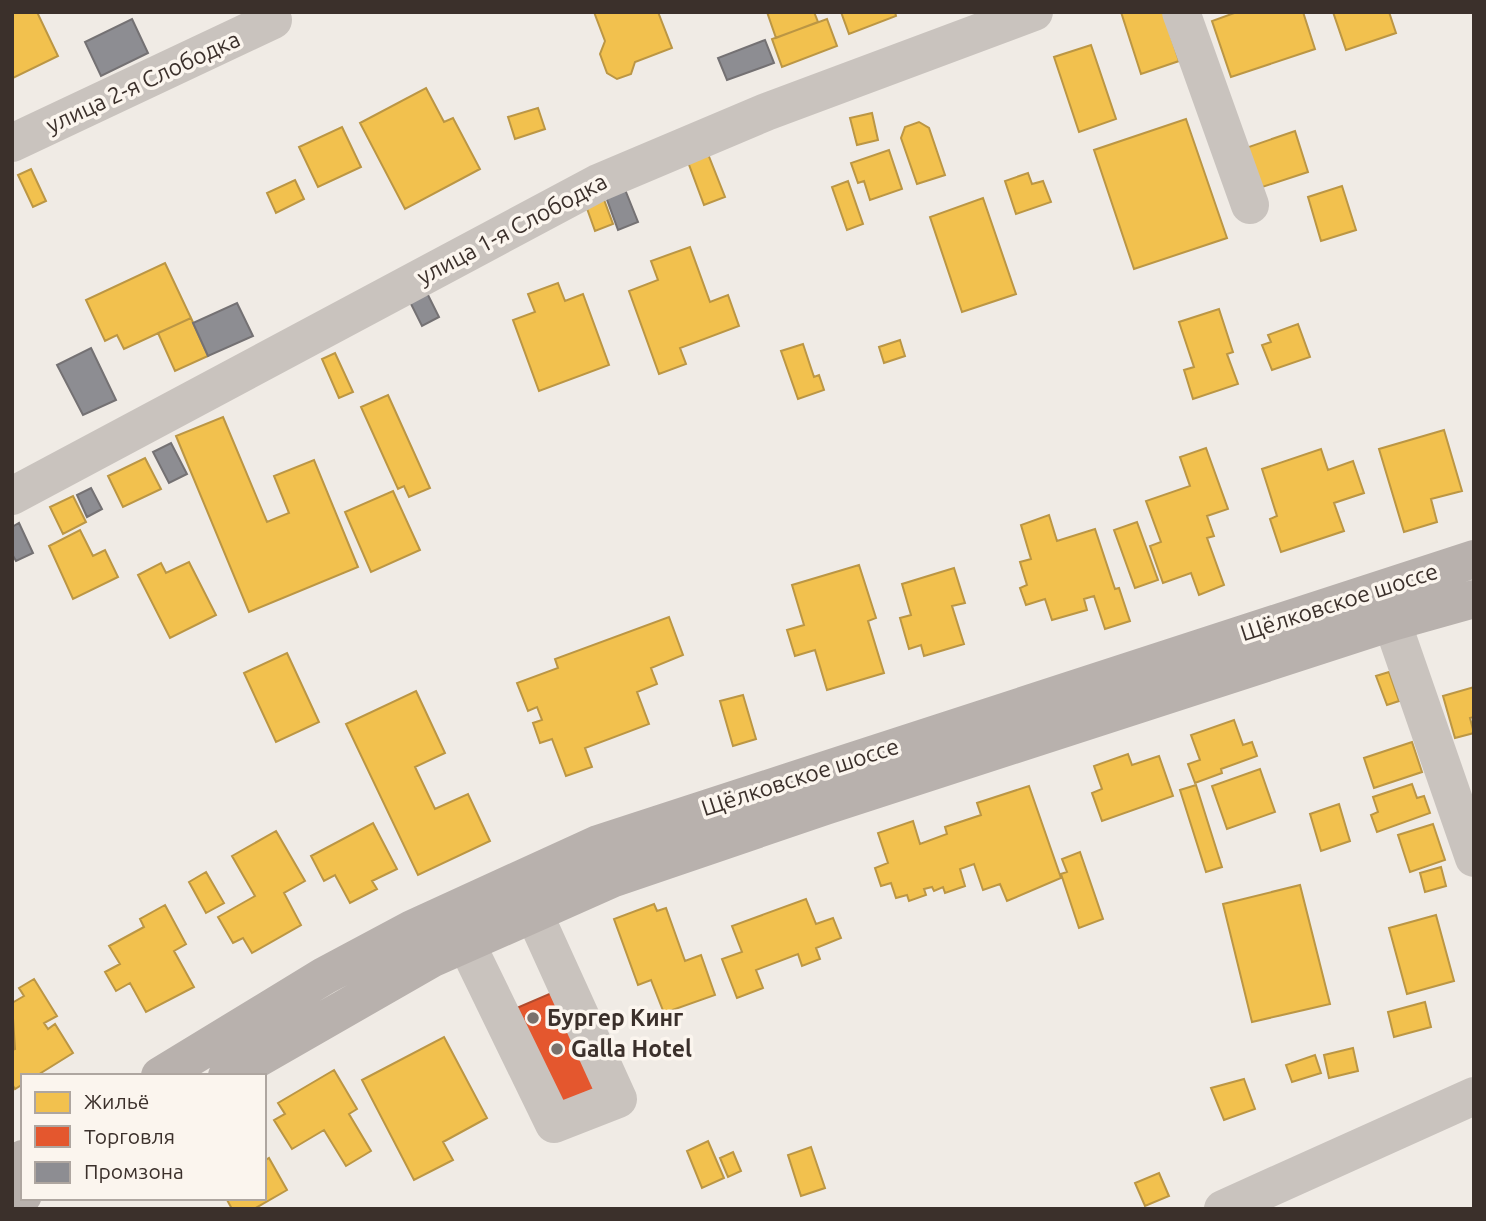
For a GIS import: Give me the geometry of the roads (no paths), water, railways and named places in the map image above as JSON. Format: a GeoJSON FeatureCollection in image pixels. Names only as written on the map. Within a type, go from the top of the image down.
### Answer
{"type":"FeatureCollection","features":[{"type":"Feature","properties":{"kind":"main road","name":"Щёлковское шоссе"},"geometry":{"type":"LineString","coordinates":[[163,1074],[324,976],[412,929],[598,844],[1474,559]]}},
{"type":"Feature","properties":{"kind":"main road","name":"Щёлковское шоссе"},"geometry":{"type":"LineString","coordinates":[[230,1074],[431,959],[614,878],[825,806],[1392,622],[1474,599]]}},
{"type":"Feature","properties":{"kind":"street","name":"улица 1-я Слободка"},"geometry":{"type":"LineString","coordinates":[[12,496],[598,183],[766,112],[1034,12]]}},
{"type":"Feature","properties":{"kind":"street"},"geometry":{"type":"LineString","coordinates":[[1181,12],[1250,205]]}},
{"type":"Feature","properties":{"kind":"street","name":"улица 2-я Слободка"},"geometry":{"type":"LineString","coordinates":[[12,143],[273,20]]}},
{"type":"Feature","properties":{"kind":"street"},"geometry":{"type":"LineString","coordinates":[[1392,622],[1474,858]]}},
{"type":"Feature","properties":{"kind":"street"},"geometry":{"type":"LineString","coordinates":[[466,943],[554,1124],[618,1098],[534,914]]}},
{"type":"Feature","properties":{"kind":"street"},"geometry":{"type":"LineString","coordinates":[[1223,1209],[1474,1096]]}},
{"type":"Feature","properties":{"kind":"place","name":"Бургер Кинг"},"geometry":{"type":"Point","coordinates":[533,1018]}},
{"type":"Feature","properties":{"kind":"place","name":"Galla Hotel"},"geometry":{"type":"Point","coordinates":[557,1049]}}]}
